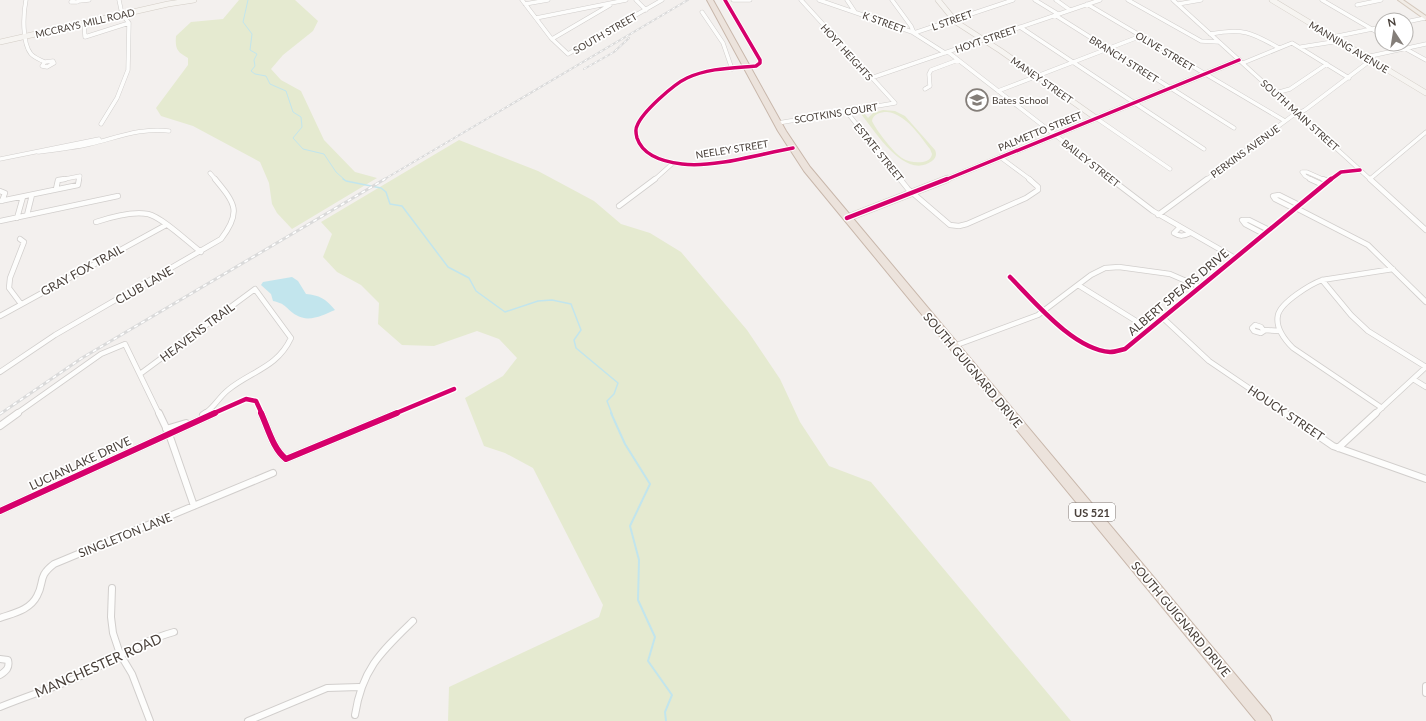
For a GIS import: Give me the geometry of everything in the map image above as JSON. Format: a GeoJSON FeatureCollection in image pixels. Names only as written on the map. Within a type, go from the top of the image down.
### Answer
{"type":"FeatureCollection","features":[{"type":"Feature","properties":{"kind":"highway","name":"SOUTH GUIGNARD DRIVE"},"geometry":{"type":"LineString","coordinates":[[710,0],[778,123],[807,169],[1265,721]]}},
{"type":"Feature","properties":{"kind":"main road"},"geometry":{"type":"LineString","coordinates":[[1400,0],[1426,18]]}},
{"type":"Feature","properties":{"kind":"street"},"geometry":{"type":"LineString","coordinates":[[26,0],[24,8],[25,36],[29,52],[45,62]]}},
{"type":"Feature","properties":{"kind":"street"},"geometry":{"type":"LineString","coordinates":[[73,0],[71,2],[89,0]]}},
{"type":"Feature","properties":{"kind":"street"},"geometry":{"type":"LineString","coordinates":[[101,124],[117,98],[128,72],[129,23],[122,14],[119,0]]}},
{"type":"Feature","properties":{"kind":"street","name":"MCCRAYS MILL ROAD"},"geometry":{"type":"LineString","coordinates":[[0,42],[122,14],[194,0]]}},
{"type":"Feature","properties":{"kind":"street"},"geometry":{"type":"LineString","coordinates":[[522,0],[552,39],[613,3]]}},
{"type":"Feature","properties":{"kind":"street"},"geometry":{"type":"LineString","coordinates":[[525,4],[548,0]]}},
{"type":"Feature","properties":{"kind":"street"},"geometry":{"type":"LineString","coordinates":[[536,18],[626,0]]}},
{"type":"Feature","properties":{"kind":"street"},"geometry":{"type":"LineString","coordinates":[[636,0],[646,10]]}},
{"type":"Feature","properties":{"kind":"street","name":"SOUTH STREET"},"geometry":{"type":"LineString","coordinates":[[552,39],[568,54],[662,0]]}},
{"type":"Feature","properties":{"kind":"street"},"geometry":{"type":"LineString","coordinates":[[702,12],[723,43],[732,69],[758,65],[760,60],[725,0]]}},
{"type":"Feature","properties":{"kind":"street"},"geometry":{"type":"LineString","coordinates":[[733,0],[750,0]]}},
{"type":"Feature","properties":{"kind":"street","name":"HOYT HEIGHTS"},"geometry":{"type":"LineString","coordinates":[[801,0],[894,103]]}},
{"type":"Feature","properties":{"kind":"street","name":"K STREET"},"geometry":{"type":"LineString","coordinates":[[819,0],[914,33],[946,53]]}},
{"type":"Feature","properties":{"kind":"street"},"geometry":{"type":"LineString","coordinates":[[847,0],[855,12]]}},
{"type":"Feature","properties":{"kind":"street"},"geometry":{"type":"LineString","coordinates":[[892,0],[911,26],[914,33]]}},
{"type":"Feature","properties":{"kind":"street","name":"MANEY STREET"},"geometry":{"type":"LineString","coordinates":[[938,0],[953,20],[1037,76],[1170,170]]}},
{"type":"Feature","properties":{"kind":"street","name":"L STREET"},"geometry":{"type":"LineString","coordinates":[[914,33],[1013,0]]}},
{"type":"Feature","properties":{"kind":"street","name":"BRANCH STREET"},"geometry":{"type":"LineString","coordinates":[[1035,0],[1107,49],[1234,128]]}},
{"type":"Feature","properties":{"kind":"street"},"geometry":{"type":"LineString","coordinates":[[1056,0],[1070,10]]}},
{"type":"Feature","properties":{"kind":"street","name":"HOYT STREET"},"geometry":{"type":"LineString","coordinates":[[871,78],[1100,0]]}},
{"type":"Feature","properties":{"kind":"street"},"geometry":{"type":"LineString","coordinates":[[1128,0],[1201,41],[1219,42]]}},
{"type":"Feature","properties":{"kind":"street","name":"SOUTH MAIN STREET"},"geometry":{"type":"LineString","coordinates":[[1173,0],[1426,230]]}},
{"type":"Feature","properties":{"kind":"street"},"geometry":{"type":"LineString","coordinates":[[1178,4],[1200,0]]}},
{"type":"Feature","properties":{"kind":"street","name":"MANNING AVENUE"},"geometry":{"type":"LineString","coordinates":[[1272,0],[1426,93]]}},
{"type":"Feature","properties":{"kind":"street"},"geometry":{"type":"LineString","coordinates":[[1322,0],[1372,29]]}},
{"type":"Feature","properties":{"kind":"street"},"geometry":{"type":"LineString","coordinates":[[1357,5],[1369,1],[1381,0]]}},
{"type":"Feature","properties":{"kind":"street","name":"OLIVE STREET"},"geometry":{"type":"LineString","coordinates":[[1087,4],[1285,121]]}},
{"type":"Feature","properties":{"kind":"street"},"geometry":{"type":"LineString","coordinates":[[1414,20],[1426,18]]}},
{"type":"Feature","properties":{"kind":"street"},"geometry":{"type":"LineString","coordinates":[[84,23],[85,37],[129,23]]}},
{"type":"Feature","properties":{"kind":"street"},"geometry":{"type":"LineString","coordinates":[[1020,27],[1204,149]]}},
{"type":"Feature","properties":{"kind":"street"},"geometry":{"type":"LineString","coordinates":[[1210,34],[1231,29],[1243,30],[1279,48]]}},
{"type":"Feature","properties":{"kind":"street"},"geometry":{"type":"LineString","coordinates":[[1333,37],[1372,29]]}},
{"type":"Feature","properties":{"kind":"street"},"geometry":{"type":"LineString","coordinates":[[998,91],[1141,36]]}},
{"type":"Feature","properties":{"kind":"street"},"geometry":{"type":"LineString","coordinates":[[1301,47],[1339,41]]}},
{"type":"Feature","properties":{"kind":"street"},"geometry":{"type":"LineString","coordinates":[[1241,62],[1292,43],[1301,47],[1349,78]]}},
{"type":"Feature","properties":{"kind":"street"},"geometry":{"type":"LineString","coordinates":[[1414,47],[1426,44]]}},
{"type":"Feature","properties":{"kind":"street"},"geometry":{"type":"LineString","coordinates":[[1366,57],[1391,52]]}},
{"type":"Feature","properties":{"kind":"street"},"geometry":{"type":"LineString","coordinates":[[1411,52],[1426,60]]}},
{"type":"Feature","properties":{"kind":"street","name":"BAILEY STREET"},"geometry":{"type":"LineString","coordinates":[[946,53],[958,60],[1158,215],[1236,258]]}},
{"type":"Feature","properties":{"kind":"street"},"geometry":{"type":"LineString","coordinates":[[925,89],[930,86],[929,74],[931,70],[958,60]]}},
{"type":"Feature","properties":{"kind":"street","name":"PERKINS AVENUE"},"geometry":{"type":"LineString","coordinates":[[1158,215],[1285,121],[1349,78],[1371,60]]}},
{"type":"Feature","properties":{"kind":"street","name":"PALMETTO STREET"},"geometry":{"type":"LineString","coordinates":[[847,218],[912,193],[1204,73],[1241,62]]}},
{"type":"Feature","properties":{"kind":"street"},"geometry":{"type":"LineString","coordinates":[[1276,94],[1290,89],[1327,64]]}},
{"type":"Feature","properties":{"kind":"street","name":"NEELEY STREET"},"geometry":{"type":"LineString","coordinates":[[732,69],[703,73],[681,81],[673,87],[637,125],[637,135],[644,150],[658,158],[673,163],[695,165],[793,148]]}},
{"type":"Feature","properties":{"kind":"street","name":"SCOTKINS COURT"},"geometry":{"type":"LineString","coordinates":[[778,123],[894,103]]}},
{"type":"Feature","properties":{"kind":"street","name":"ESTATE STREET"},"geometry":{"type":"LineString","coordinates":[[846,111],[912,193],[948,224],[959,226],[1037,192],[1038,187],[1034,182],[1000,157]]}},
{"type":"Feature","properties":{"kind":"street"},"geometry":{"type":"LineString","coordinates":[[0,159],[90,144],[105,139],[140,132],[163,130],[169,131]]}},
{"type":"Feature","properties":{"kind":"street"},"geometry":{"type":"LineString","coordinates":[[1370,179],[1425,133]]}},
{"type":"Feature","properties":{"kind":"street"},"geometry":{"type":"LineString","coordinates":[[619,206],[657,178],[673,163]]}},
{"type":"Feature","properties":{"kind":"street","name":"ALBERT SPEARS DRIVE"},"geometry":{"type":"LineString","coordinates":[[1010,277],[1043,310],[1079,340],[1109,354],[1118,353],[1149,330],[1328,181],[1341,172],[1360,170]]}},
{"type":"Feature","properties":{"kind":"street"},"geometry":{"type":"LineString","coordinates":[[1323,185],[1305,176],[1302,172],[1307,172],[1328,181]]}},
{"type":"Feature","properties":{"kind":"street","name":"CLUB LANE"},"geometry":{"type":"LineString","coordinates":[[0,372],[55,335],[201,252],[221,239],[230,228],[235,216],[232,198],[210,173]]}},
{"type":"Feature","properties":{"kind":"street"},"geometry":{"type":"LineString","coordinates":[[1,201],[78,185],[80,176],[58,180],[56,189]]}},
{"type":"Feature","properties":{"kind":"street"},"geometry":{"type":"LineString","coordinates":[[0,191],[5,193],[1,201]]}},
{"type":"Feature","properties":{"kind":"street"},"geometry":{"type":"LineString","coordinates":[[27,215],[32,195]]}},
{"type":"Feature","properties":{"kind":"street"},"geometry":{"type":"LineString","coordinates":[[1296,207],[1279,195],[1273,196],[1275,199],[1296,207],[1363,242],[1426,302]]}},
{"type":"Feature","properties":{"kind":"street"},"geometry":{"type":"LineString","coordinates":[[0,218],[27,215],[118,196]]}},
{"type":"Feature","properties":{"kind":"street"},"geometry":{"type":"LineString","coordinates":[[17,216],[23,197]]}},
{"type":"Feature","properties":{"kind":"street"},"geometry":{"type":"LineString","coordinates":[[96,222],[118,214],[140,213],[154,216],[201,252]]}},
{"type":"Feature","properties":{"kind":"street"},"geometry":{"type":"LineString","coordinates":[[0,222],[17,216]]}},
{"type":"Feature","properties":{"kind":"street"},"geometry":{"type":"LineString","coordinates":[[1264,234],[1245,224],[1242,220],[1249,220],[1269,230]]}},
{"type":"Feature","properties":{"kind":"street","name":"GRAY FOX TRAIL"},"geometry":{"type":"LineString","coordinates":[[0,316],[166,225]]}},
{"type":"Feature","properties":{"kind":"street","name":"BAILEY STREET"},"geometry":{"type":"LineString","coordinates":[[1180,227],[1174,233],[1178,236],[1184,236],[1190,233]]}},
{"type":"Feature","properties":{"kind":"street"},"geometry":{"type":"LineString","coordinates":[[20,239],[24,242],[24,244],[10,278],[9,288],[21,304]]}},
{"type":"Feature","properties":{"kind":"street"},"geometry":{"type":"LineString","coordinates":[[954,346],[1026,320],[1043,310],[1098,271],[1105,268],[1115,267],[1170,274],[1200,287]]}},
{"type":"Feature","properties":{"kind":"street"},"geometry":{"type":"LineString","coordinates":[[1382,408],[1299,353],[1288,344],[1280,331],[1278,319],[1282,308],[1311,284],[1322,280],[1393,269]]}},
{"type":"Feature","properties":{"kind":"street"},"geometry":{"type":"LineString","coordinates":[[1322,280],[1351,315],[1368,331],[1426,367],[1338,448]]}},
{"type":"Feature","properties":{"kind":"street"},"geometry":{"type":"LineString","coordinates":[[1078,285],[1149,330]]}},
{"type":"Feature","properties":{"kind":"street","name":"HEAVENS TRAIL"},"geometry":{"type":"LineString","coordinates":[[140,374],[254,289],[291,338],[284,350],[267,366],[226,391],[207,413],[168,432]]}},
{"type":"Feature","properties":{"kind":"street","name":"HOUCK STREET"},"geometry":{"type":"LineString","coordinates":[[1163,318],[1209,361],[1338,448],[1426,479]]}},
{"type":"Feature","properties":{"kind":"street"},"geometry":{"type":"LineString","coordinates":[[1264,330],[1280,331]]}},
{"type":"Feature","properties":{"kind":"street"},"geometry":{"type":"LineString","coordinates":[[0,426],[101,354],[125,344],[168,432],[194,506]]}},
{"type":"Feature","properties":{"kind":"street"},"geometry":{"type":"LineString","coordinates":[[1413,379],[1426,386]]}},
{"type":"Feature","properties":{"kind":"street"},"geometry":{"type":"LineString","coordinates":[[168,432],[243,400],[251,399],[256,401],[281,455],[286,459],[454,389]]}},
{"type":"Feature","properties":{"kind":"street","name":"LUCIANLAKE DRIVE"},"geometry":{"type":"LineString","coordinates":[[0,512],[168,432]]}},
{"type":"Feature","properties":{"kind":"street","name":"SINGLETON LANE"},"geometry":{"type":"LineString","coordinates":[[0,618],[31,605],[37,597],[42,575],[54,564],[273,473]]}},
{"type":"Feature","properties":{"kind":"street"},"geometry":{"type":"LineString","coordinates":[[112,588],[112,627],[120,654],[129,669],[150,721]]}},
{"type":"Feature","properties":{"kind":"street"},"geometry":{"type":"LineString","coordinates":[[355,716],[360,687],[372,664],[413,621]]}},
{"type":"Feature","properties":{"kind":"street","name":"MANCHESTER ROAD"},"geometry":{"type":"LineString","coordinates":[[0,707],[82,675],[120,654],[156,637],[174,632]]}},
{"type":"Feature","properties":{"kind":"street"},"geometry":{"type":"LineString","coordinates":[[0,659],[8,660],[9,664],[7,670],[0,675]]}},
{"type":"Feature","properties":{"kind":"street"},"geometry":{"type":"LineString","coordinates":[[1426,686],[1426,693]]}},
{"type":"Feature","properties":{"kind":"street"},"geometry":{"type":"LineString","coordinates":[[248,721],[327,688],[360,687]]}},
{"type":"Feature","properties":{"kind":"green space"},"geometry":{"type":"Polygon","coordinates":[[[239,0],[295,0],[318,21],[313,31],[283,55],[271,69],[281,80],[301,91],[324,140],[355,172],[377,178],[292,229],[277,213],[272,204],[269,183],[260,162],[193,126],[161,116],[156,108],[188,65],[188,58],[181,54],[176,47],[176,36],[191,22],[223,19],[239,0]]]}},
{"type":"Feature","properties":{"kind":"green space"},"geometry":{"type":"Polygon","coordinates":[[[883,110],[895,111],[905,116],[935,150],[936,154],[934,159],[922,165],[911,164],[901,159],[882,142],[861,114],[864,113],[868,118],[873,113],[883,110]],[[882,112],[877,114],[872,121],[894,151],[904,159],[918,162],[925,162],[929,160],[932,154],[930,149],[912,126],[894,114],[882,112]]]}},
{"type":"Feature","properties":{"kind":"green space"},"geometry":{"type":"Polygon","coordinates":[[[459,140],[538,171],[594,201],[621,224],[650,233],[681,252],[747,330],[780,379],[800,422],[829,466],[871,482],[1071,721],[448,721],[449,687],[599,617],[603,605],[533,468],[505,453],[484,446],[465,398],[503,376],[517,358],[499,339],[477,331],[434,346],[402,345],[378,324],[379,303],[361,285],[337,272],[323,257],[332,234],[321,222],[459,140]]]}},
{"type":"Feature","properties":{"kind":"water"},"geometry":{"type":"Polygon","coordinates":[[[292,277],[298,281],[306,294],[315,295],[322,298],[335,310],[316,317],[301,317],[293,313],[284,305],[273,301],[271,294],[261,285],[263,282],[292,277]]]}},
{"type":"Feature","properties":{"kind":"waterway"},"geometry":{"type":"LineString","coordinates":[[248,0],[243,22],[252,34],[250,50],[257,54],[254,60],[255,66],[251,71],[255,74],[266,76],[270,84],[286,91],[293,112],[301,117],[302,127],[293,138],[303,149],[324,154],[336,172],[345,180]]}},
{"type":"Feature","properties":{"kind":"waterway"},"geometry":{"type":"LineString","coordinates":[[343,179],[346,181],[381,188],[386,192],[390,204],[402,206],[448,267],[469,278],[476,291],[505,312],[538,301],[552,300],[571,304],[581,330],[574,340],[576,348],[618,383],[614,394],[607,401],[612,414]]}},
{"type":"Feature","properties":{"kind":"waterway"},"geometry":{"type":"LineString","coordinates":[[611,413],[625,444],[650,484],[630,526],[639,560],[638,600],[655,637],[648,661],[672,695],[665,712],[666,721]]}},
{"type":"Feature","properties":{"kind":"railway"},"geometry":{"type":"LineString","coordinates":[[383,180],[688,0]]}},
{"type":"Feature","properties":{"kind":"railway"},"geometry":{"type":"LineString","coordinates":[[584,69],[614,52],[629,38]]}},
{"type":"Feature","properties":{"kind":"railway"},"geometry":{"type":"LineString","coordinates":[[0,414],[82,358],[385,179]]}},
{"type":"Feature","properties":{"kind":"cycle path"},"geometry":{"type":"LineString","coordinates":[[725,0],[760,60],[760,63],[756,66],[710,71],[687,78],[679,83],[663,96],[637,125],[636,133],[638,140],[650,155],[666,161],[690,165],[721,162],[793,148]]}},
{"type":"Feature","properties":{"kind":"cycle path"},"geometry":{"type":"LineString","coordinates":[[847,218],[1239,60]]}},
{"type":"Feature","properties":{"kind":"cycle path"},"geometry":{"type":"LineString","coordinates":[[1010,277],[1047,314],[1079,340],[1096,349],[1111,352],[1125,349],[1333,177],[1341,172],[1360,170]]}},
{"type":"Feature","properties":{"kind":"cycle path"},"geometry":{"type":"LineString","coordinates":[[0,511],[246,399],[256,401],[277,448],[281,455],[286,459],[454,389]]}},
{"type":"Feature","properties":{"kind":"place","name":"Bates School"},"geometry":{"type":"Point","coordinates":[977,100]}}]}
